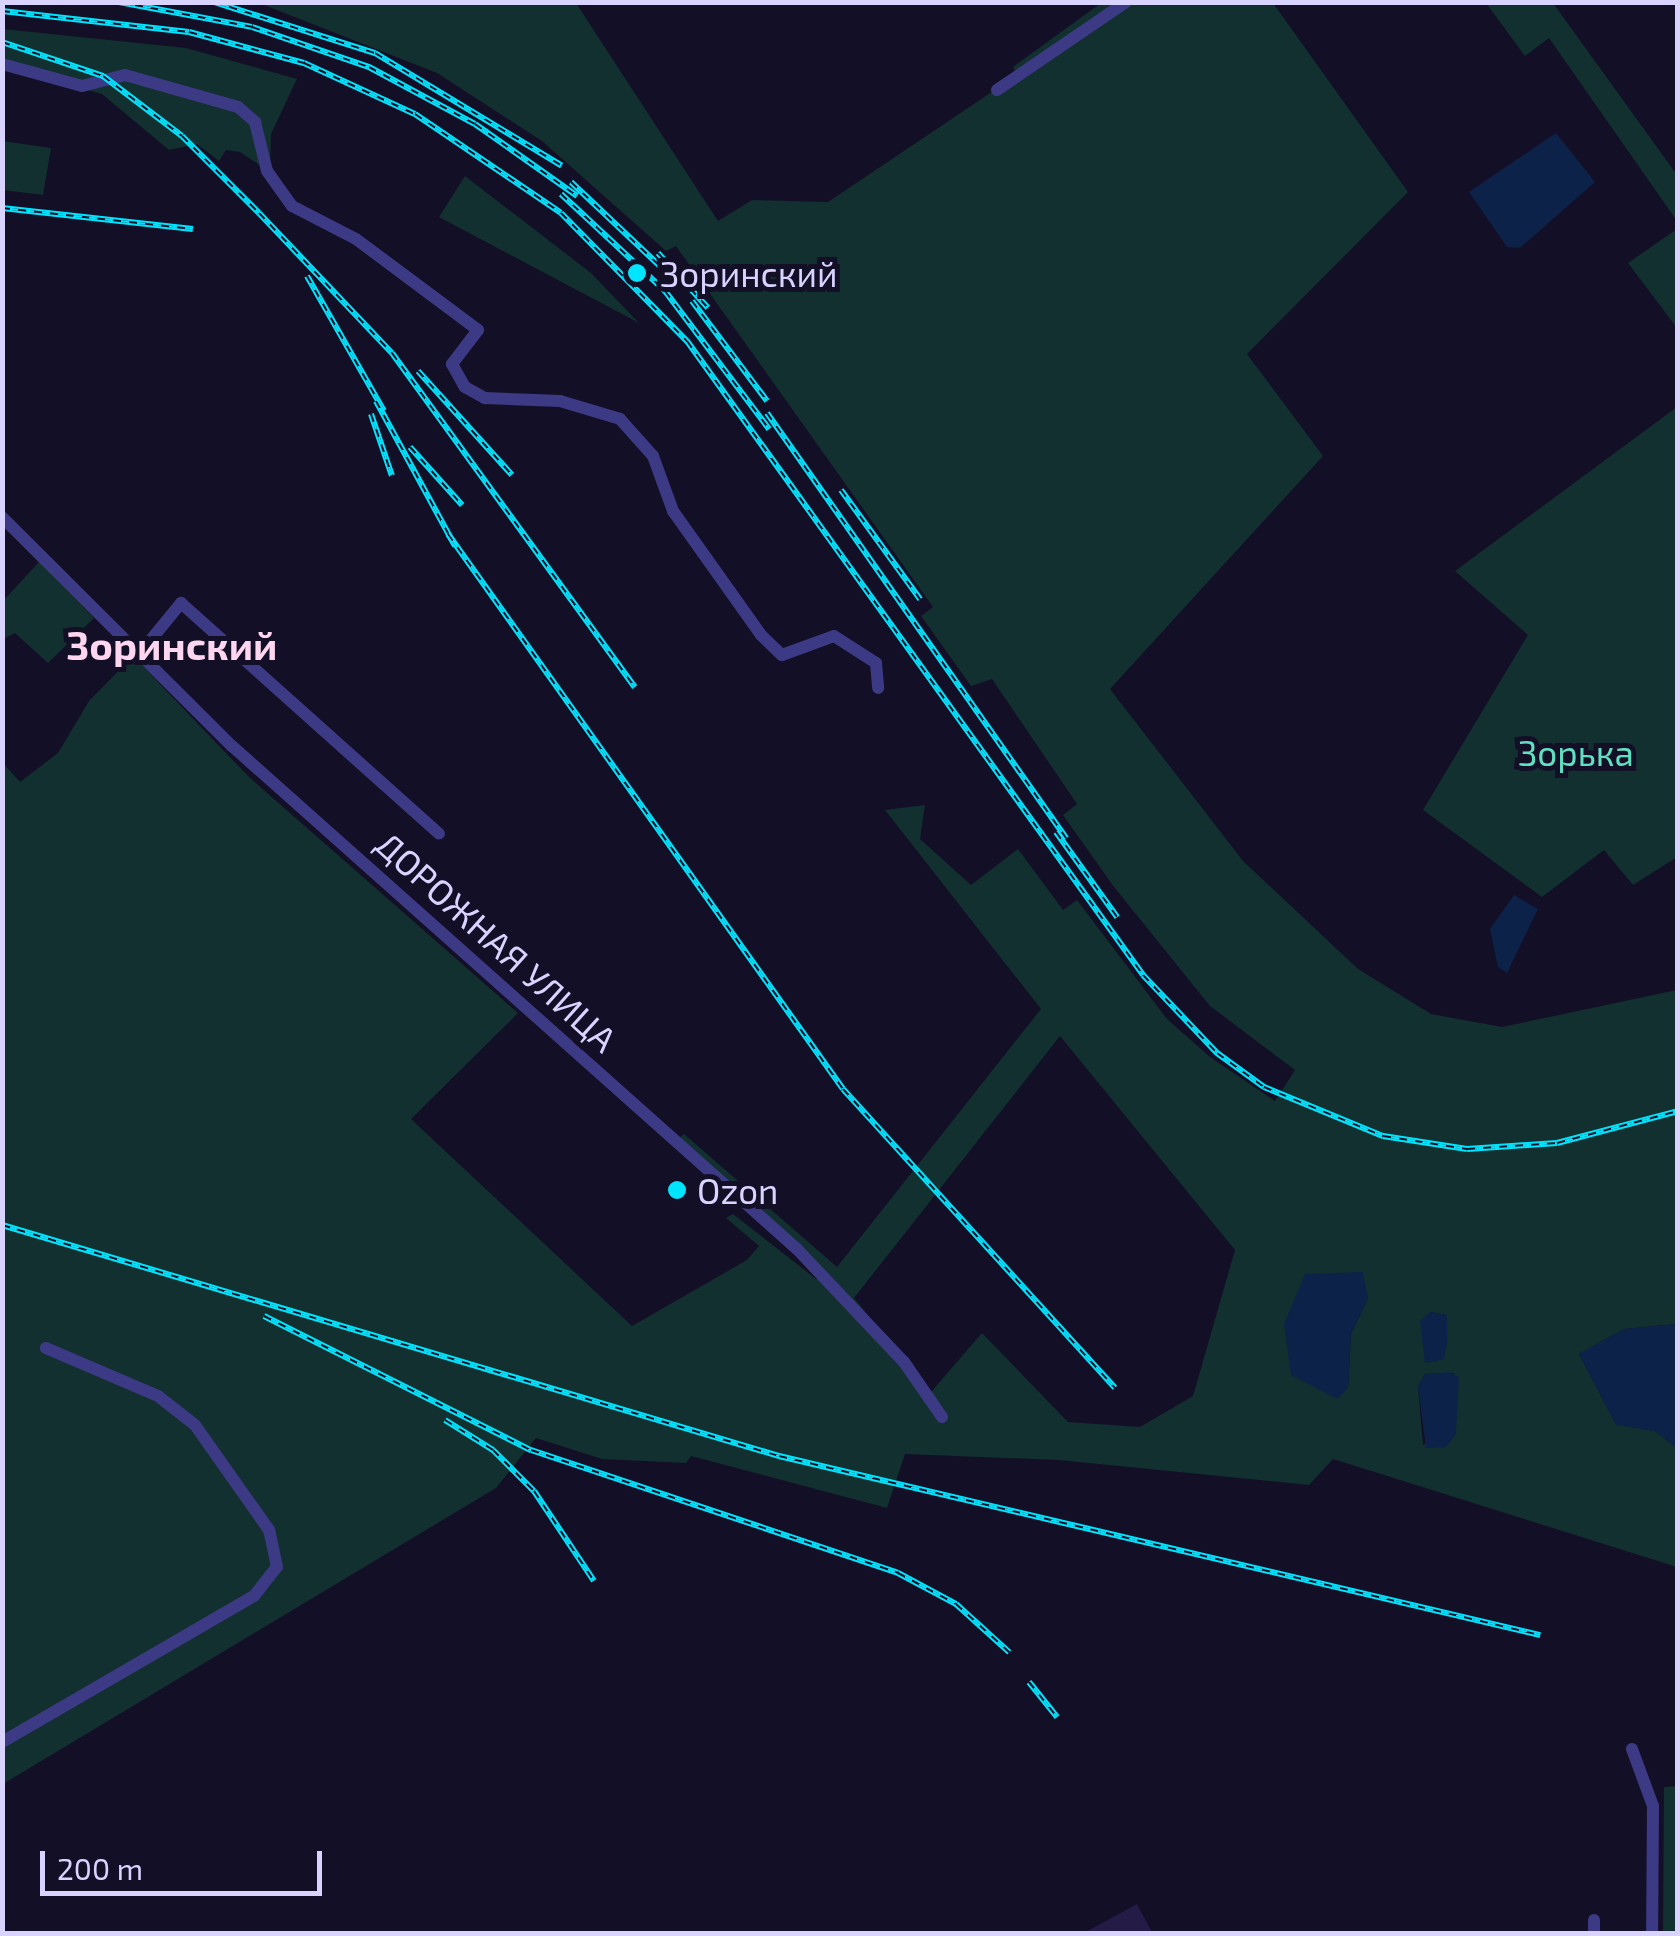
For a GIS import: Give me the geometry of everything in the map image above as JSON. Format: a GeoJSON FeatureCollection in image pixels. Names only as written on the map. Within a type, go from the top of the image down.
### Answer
{"type":"FeatureCollection","features":[{"type":"Feature","properties":{"kind":"street"},"geometry":{"type":"LineString","coordinates":[[997,90],[1126,2]]}},
{"type":"Feature","properties":{"kind":"street"},"geometry":{"type":"LineString","coordinates":[[2,64],[82,86],[125,75],[238,107],[255,122],[266,170],[292,206],[356,239],[478,330],[452,364],[465,387],[485,398],[560,401],[620,419],[653,456],[672,510],[761,635],[782,655],[834,636],[876,663],[878,688]]}},
{"type":"Feature","properties":{"kind":"street","name":"ДОРОЖНАЯ УЛИЦА"},"geometry":{"type":"LineString","coordinates":[[2,518],[401,899],[796,1250],[904,1362],[942,1417]]}},
{"type":"Feature","properties":{"kind":"street"},"geometry":{"type":"LineString","coordinates":[[140,653],[182,604],[439,834]]}},
{"type":"Feature","properties":{"kind":"street"},"geometry":{"type":"LineString","coordinates":[[2,1742],[254,1596],[276,1566],[270,1530],[195,1425],[158,1396],[46,1348]]}},
{"type":"Feature","properties":{"kind":"street"},"geometry":{"type":"LineString","coordinates":[[1632,1749],[1653,1806],[1652,1934]]}},
{"type":"Feature","properties":{"kind":"green space"},"geometry":{"type":"Polygon","coordinates":[[[259,3],[576,3],[718,221],[752,200],[828,202],[1017,75],[1013,67],[1101,3],[1273,3],[1408,192],[1247,354],[1323,456],[1110,689],[1243,861],[1358,969],[1431,1014],[1502,1027],[1677,990],[1677,1324],[1624,1329],[1579,1354],[1616,1424],[1655,1431],[1677,1448],[1677,1567],[1333,1459],[1309,1485],[1059,1460],[905,1454],[887,1508],[691,1456],[686,1463],[602,1459],[536,1438],[496,1488],[3,1784],[2,762],[20,782],[58,753],[89,701],[133,656],[249,777],[518,1013],[411,1119],[632,1326],[747,1260],[759,1246],[726,1218],[733,1214],[816,1279],[826,1276],[678,1139],[684,1134],[837,1267],[1041,1009],[885,810],[925,805],[920,839],[971,885],[1018,849],[1063,910],[1077,900],[1167,1019],[1210,1057],[1275,1101],[1295,1070],[1210,1006],[1114,887],[1063,815],[1077,804],[992,679],[971,686],[921,616],[933,607],[676,246],[666,251],[542,141],[437,73],[259,3]],[[1060,1036],[854,1298],[931,1392],[982,1333],[1068,1422],[1140,1427],[1193,1396],[1235,1250],[1060,1036]],[[1305,1274],[1348,1388],[1351,1334],[1368,1298],[1305,1274]],[[1430,1312],[1425,1363],[1443,1359],[1447,1315],[1430,1312]],[[1454,1373],[1425,1374],[1418,1387],[1423,1445],[1456,1434],[1454,1373]]]}},
{"type":"Feature","properties":{"kind":"green space"},"geometry":{"type":"Polygon","coordinates":[[[1486,3],[1553,3],[1677,175],[1677,221],[1549,38],[1525,56],[1486,3]]]}},
{"type":"Feature","properties":{"kind":"green space"},"geometry":{"type":"Polygon","coordinates":[[[3,29],[186,48],[297,79],[271,134],[270,172],[240,152],[226,150],[219,161],[197,144],[169,150],[102,94],[3,67],[3,29]]]}},
{"type":"Feature","properties":{"kind":"green space"},"geometry":{"type":"Polygon","coordinates":[[[3,141],[51,148],[43,195],[3,190],[3,141]]]}},
{"type":"Feature","properties":{"kind":"green space"},"geometry":{"type":"Polygon","coordinates":[[[465,176],[591,273],[639,323],[439,217],[465,176]]]}},
{"type":"Feature","properties":{"kind":"green space"},"geometry":{"type":"Polygon","coordinates":[[[1677,229],[1677,328],[1628,263],[1677,229]]]}},
{"type":"Feature","properties":{"kind":"green space","name":"Зорька"},"geometry":{"type":"Polygon","coordinates":[[[1677,407],[1677,857],[1633,885],[1604,850],[1542,897],[1423,810],[1528,635],[1455,571],[1677,407]]]}},
{"type":"Feature","properties":{"kind":"green space"},"geometry":{"type":"Polygon","coordinates":[[[39,562],[94,618],[48,663],[15,633],[3,639],[2,602],[39,562]]]}},
{"type":"Feature","properties":{"kind":"green space"},"geometry":{"type":"Polygon","coordinates":[[[1677,1786],[1677,1933],[1663,1933],[1664,1787],[1677,1786]]]}},
{"type":"Feature","properties":{"kind":"water"},"geometry":{"type":"Polygon","coordinates":[[[1556,133],[1595,182],[1520,248],[1507,247],[1469,192],[1556,133]]]}},
{"type":"Feature","properties":{"kind":"water"},"geometry":{"type":"Polygon","coordinates":[[[1514,895],[1538,909],[1507,973],[1498,967],[1490,929],[1514,895]]]}},
{"type":"Feature","properties":{"kind":"water"},"geometry":{"type":"Polygon","coordinates":[[[1363,1272],[1368,1298],[1351,1334],[1348,1388],[1337,1399],[1291,1375],[1284,1324],[1305,1274],[1363,1272]]]}},
{"type":"Feature","properties":{"kind":"water"},"geometry":{"type":"Polygon","coordinates":[[[1430,1312],[1447,1315],[1447,1342],[1444,1359],[1425,1363],[1420,1321],[1430,1312]]]}},
{"type":"Feature","properties":{"kind":"water"},"geometry":{"type":"Polygon","coordinates":[[[1678,1324],[1677,1448],[1655,1431],[1616,1425],[1579,1354],[1624,1329],[1678,1324]]]}},
{"type":"Feature","properties":{"kind":"water"},"geometry":{"type":"Polygon","coordinates":[[[1449,1372],[1459,1377],[1456,1434],[1446,1447],[1426,1448],[1418,1387],[1425,1374],[1449,1372]]]}},
{"type":"Feature","properties":{"kind":"building"},"geometry":{"type":"Polygon","coordinates":[[[1137,1904],[1153,1934],[1082,1934],[1137,1904]]]}},
{"type":"Feature","properties":{"kind":"railway"},"geometry":{"type":"LineString","coordinates":[[119,2],[252,27],[369,67],[475,124],[577,196]]}},
{"type":"Feature","properties":{"kind":"railway"},"geometry":{"type":"LineString","coordinates":[[214,2],[375,53],[562,166]]}},
{"type":"Feature","properties":{"kind":"railway"},"geometry":{"type":"LineString","coordinates":[[2,11],[189,32],[304,63],[415,114],[561,213],[687,341],[1143,975],[1217,1053],[1264,1087],[1383,1136],[1467,1149],[1557,1143],[1678,1111]]}},
{"type":"Feature","properties":{"kind":"railway"},"geometry":{"type":"LineString","coordinates":[[2,42],[103,76],[182,136],[259,213],[392,353],[635,687]]}},
{"type":"Feature","properties":{"kind":"railway"},"geometry":{"type":"LineString","coordinates":[[571,182],[662,268]]}},
{"type":"Feature","properties":{"kind":"railway"},"geometry":{"type":"LineString","coordinates":[[561,194],[665,291],[769,429]]}},
{"type":"Feature","properties":{"kind":"railway"},"geometry":{"type":"LineString","coordinates":[[2,208],[193,229]]}},
{"type":"Feature","properties":{"kind":"railway"},"geometry":{"type":"LineString","coordinates":[[658,253],[708,308]]}},
{"type":"Feature","properties":{"kind":"railway"},"geometry":{"type":"LineString","coordinates":[[307,276],[384,411]]}},
{"type":"Feature","properties":{"kind":"railway"},"geometry":{"type":"LineString","coordinates":[[692,301],[767,401]]}},
{"type":"Feature","properties":{"kind":"railway"},"geometry":{"type":"LineString","coordinates":[[418,371],[512,475]]}},
{"type":"Feature","properties":{"kind":"railway"},"geometry":{"type":"LineString","coordinates":[[376,401],[455,546]]}},
{"type":"Feature","properties":{"kind":"railway"},"geometry":{"type":"LineString","coordinates":[[767,413],[1066,838]]}},
{"type":"Feature","properties":{"kind":"railway"},"geometry":{"type":"LineString","coordinates":[[371,414],[392,476]]}},
{"type":"Feature","properties":{"kind":"railway"},"geometry":{"type":"LineString","coordinates":[[410,447],[462,505]]}},
{"type":"Feature","properties":{"kind":"railway"},"geometry":{"type":"LineString","coordinates":[[841,490],[920,599]]}},
{"type":"Feature","properties":{"kind":"railway"},"geometry":{"type":"LineString","coordinates":[[448,534],[843,1089],[1115,1388]]}},
{"type":"Feature","properties":{"kind":"railway"},"geometry":{"type":"LineString","coordinates":[[1056,832],[1117,917]]}},
{"type":"Feature","properties":{"kind":"railway"},"geometry":{"type":"LineString","coordinates":[[2,1225],[779,1456],[1540,1635]]}},
{"type":"Feature","properties":{"kind":"railway"},"geometry":{"type":"LineString","coordinates":[[264,1316],[531,1450],[898,1573],[956,1604],[1009,1652]]}},
{"type":"Feature","properties":{"kind":"railway"},"geometry":{"type":"LineString","coordinates":[[445,1420],[493,1450],[534,1491],[594,1581]]}},
{"type":"Feature","properties":{"kind":"railway"},"geometry":{"type":"LineString","coordinates":[[1029,1682],[1057,1717]]}},
{"type":"Feature","properties":{"kind":"place","name":"Зоринский"},"geometry":{"type":"Point","coordinates":[637,273]}},
{"type":"Feature","properties":{"kind":"place","name":"Ozon"},"geometry":{"type":"Point","coordinates":[677,1190]}},
{"type":"Feature","properties":{"kind":"district","name":"Зоринский"},"geometry":{"type":"Point","coordinates":[172,644]}}]}
